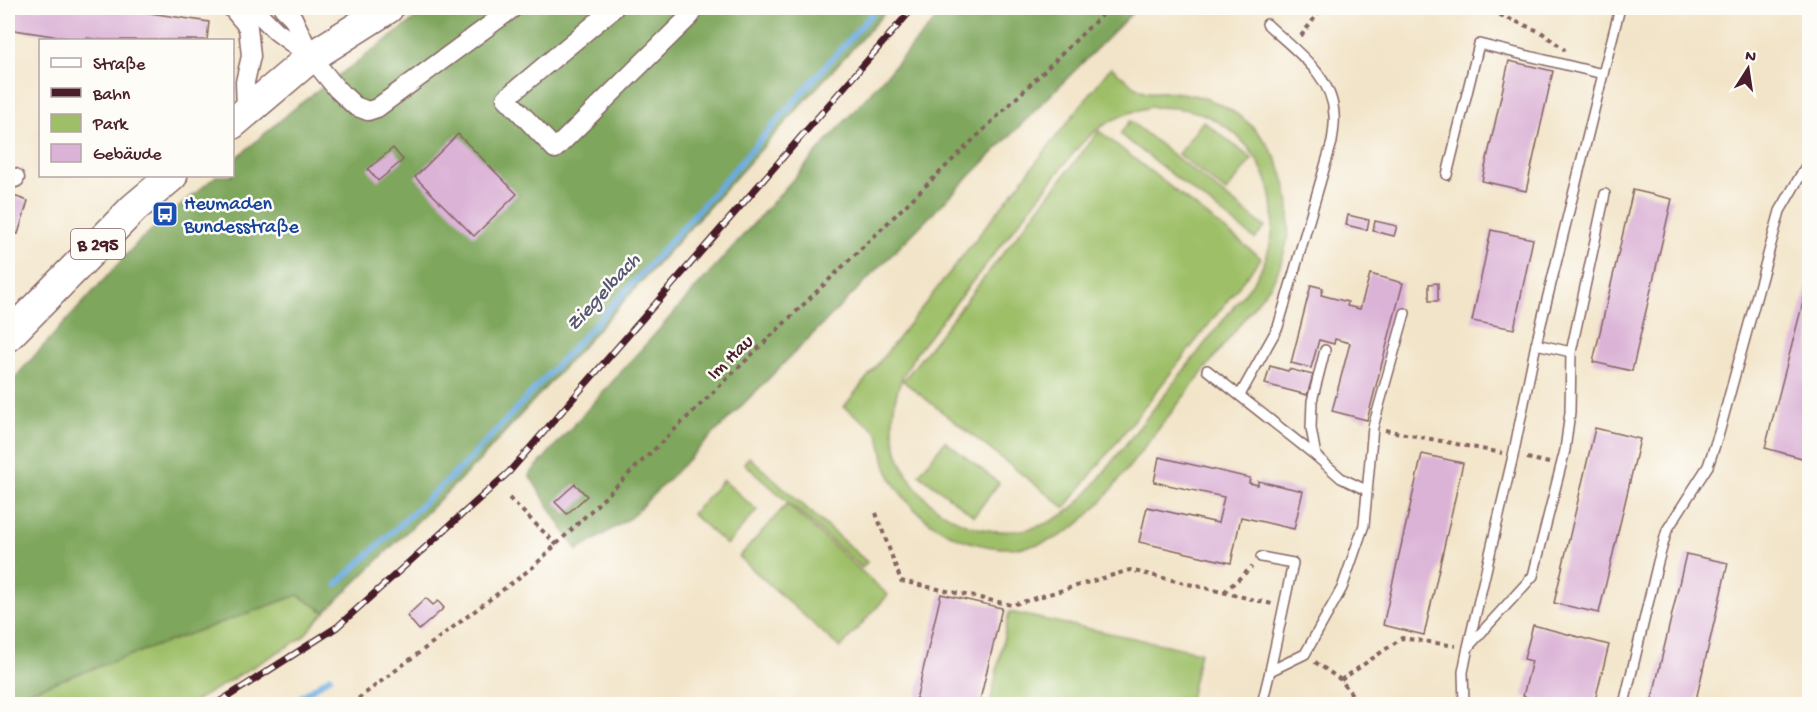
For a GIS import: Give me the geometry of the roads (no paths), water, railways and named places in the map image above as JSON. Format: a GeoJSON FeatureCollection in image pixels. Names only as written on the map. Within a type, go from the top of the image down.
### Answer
{"type":"FeatureCollection","features":[{"type":"Feature","properties":{"kind":"main road"},"geometry":{"type":"LineString","coordinates":[[239,119],[312,57],[388,8]]}},
{"type":"Feature","properties":{"kind":"main road","name":"B 295"},"geometry":{"type":"LineString","coordinates":[[8,336],[134,208],[171,177]]}},
{"type":"Feature","properties":{"kind":"street"},"geometry":{"type":"LineString","coordinates":[[232,8],[248,27],[251,56],[239,119]]}},
{"type":"Feature","properties":{"kind":"street"},"geometry":{"type":"LineString","coordinates":[[253,8],[276,31],[312,57]]}},
{"type":"Feature","properties":{"kind":"street"},"geometry":{"type":"LineString","coordinates":[[283,8],[293,18],[312,57],[343,95],[355,106],[368,111],[377,108],[513,8]]}},
{"type":"Feature","properties":{"kind":"street"},"geometry":{"type":"LineString","coordinates":[[614,8],[506,98],[555,149],[691,15],[683,8]]}},
{"type":"Feature","properties":{"kind":"lane"},"geometry":{"type":"LineString","coordinates":[[1464,705],[1463,672],[1468,647],[1513,456],[1536,344],[1620,8]]}},
{"type":"Feature","properties":{"kind":"lane"},"geometry":{"type":"LineString","coordinates":[[1240,395],[1278,327],[1332,142],[1334,113],[1329,91],[1317,71],[1267,24]]}},
{"type":"Feature","properties":{"kind":"lane"},"geometry":{"type":"LineString","coordinates":[[1447,175],[1479,44],[1603,74]]}},
{"type":"Feature","properties":{"kind":"lane"},"geometry":{"type":"LineString","coordinates":[[1624,705],[1667,530],[1708,466],[1719,434],[1780,211],[1809,159]]}},
{"type":"Feature","properties":{"kind":"lane"},"geometry":{"type":"LineString","coordinates":[[1468,647],[1533,576],[1565,450],[1570,412],[1572,352],[1605,194]]}},
{"type":"Feature","properties":{"kind":"lane"},"geometry":{"type":"LineString","coordinates":[[1270,671],[1305,654],[1342,588],[1364,525],[1373,428],[1404,313]]}},
{"type":"Feature","properties":{"kind":"lane"},"geometry":{"type":"LineString","coordinates":[[1536,344],[1572,352]]}},
{"type":"Feature","properties":{"kind":"lane"},"geometry":{"type":"LineString","coordinates":[[1316,456],[1311,429],[1312,401],[1325,350]]}},
{"type":"Feature","properties":{"kind":"lane"},"geometry":{"type":"LineString","coordinates":[[1207,370],[1341,478],[1366,490]]}},
{"type":"Feature","properties":{"kind":"lane"},"geometry":{"type":"LineString","coordinates":[[1262,558],[1293,563],[1262,705]]}},
{"type":"Feature","properties":{"kind":"waterway","name":"Ziegelbach"},"geometry":{"type":"LineString","coordinates":[[337,584],[467,462],[646,269],[877,8]]}},
{"type":"Feature","properties":{"kind":"waterway","name":"Ziegelbach"},"geometry":{"type":"LineString","coordinates":[[291,704],[330,677]]}},
{"type":"Feature","properties":{"kind":"railway"},"geometry":{"type":"LineString","coordinates":[[216,704],[337,627],[509,472],[913,8]]}},
{"type":"Feature","properties":{"kind":"place","name":"Heumaden Bundesstraße"},"geometry":{"type":"Point","coordinates":[165,214]}}]}
